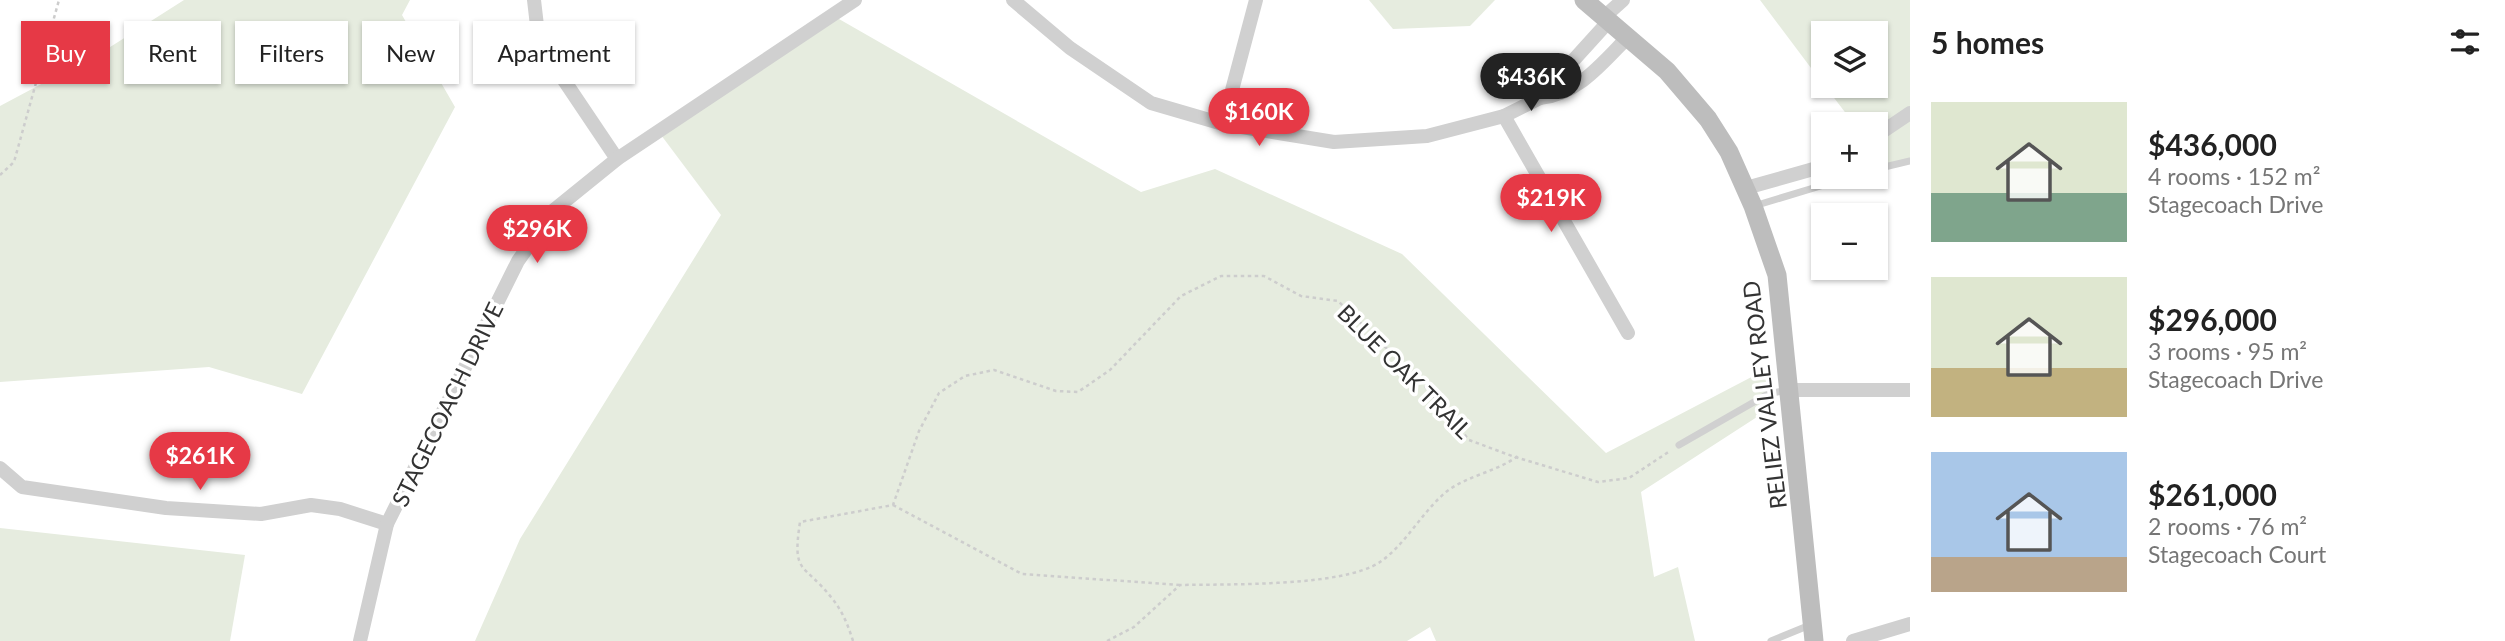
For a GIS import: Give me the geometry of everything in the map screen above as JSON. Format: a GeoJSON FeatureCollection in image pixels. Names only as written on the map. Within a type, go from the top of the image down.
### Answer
{"type":"FeatureCollection","features":[{"type":"Feature","properties":{"kind":"main road","name":"RELIEZ VALLEY ROAD"},"geometry":{"type":"LineString","coordinates":[[1584,0],[1667,71],[1708,119],[1749,197],[1777,275],[1814,632]]}},
{"type":"Feature","properties":{"kind":"street"},"geometry":{"type":"LineString","coordinates":[[534,0],[539,43],[617,159]]}},
{"type":"Feature","properties":{"kind":"street","name":"STAGECOACH DRIVE"},"geometry":{"type":"LineString","coordinates":[[360,641],[387,524],[518,261],[554,210],[617,159],[854,0]]}},
{"type":"Feature","properties":{"kind":"street"},"geometry":{"type":"LineString","coordinates":[[1013,0],[1070,48],[1151,103],[1223,124],[1334,142],[1427,136],[1504,116],[1540,98],[1561,95],[1584,80],[1629,36]]}},
{"type":"Feature","properties":{"kind":"street"},"geometry":{"type":"LineString","coordinates":[[1223,124],[1256,0]]}},
{"type":"Feature","properties":{"kind":"street"},"geometry":{"type":"LineString","coordinates":[[1540,98],[1547,83],[1570,64],[1623,0]]}},
{"type":"Feature","properties":{"kind":"street"},"geometry":{"type":"LineString","coordinates":[[1570,64],[1584,80]]}},
{"type":"Feature","properties":{"kind":"street"},"geometry":{"type":"LineString","coordinates":[[1888,128],[1910,113]]}},
{"type":"Feature","properties":{"kind":"street"},"geometry":{"type":"LineString","coordinates":[[1504,116],[1628,333]]}},
{"type":"Feature","properties":{"kind":"street"},"geometry":{"type":"LineString","coordinates":[[1749,197],[1811,171]]}},
{"type":"Feature","properties":{"kind":"street"},"geometry":{"type":"LineString","coordinates":[[1788,390],[1910,390]]}},
{"type":"Feature","properties":{"kind":"street"},"geometry":{"type":"LineString","coordinates":[[0,468],[22,487],[166,508],[261,514],[311,505],[340,509],[387,524]]}},
{"type":"Feature","properties":{"kind":"street"},"geometry":{"type":"LineString","coordinates":[[1853,641],[1910,624]]}},
{"type":"Feature","properties":{"kind":"lane"},"geometry":{"type":"LineString","coordinates":[[1888,167],[1910,161]]}},
{"type":"Feature","properties":{"kind":"lane"},"geometry":{"type":"LineString","coordinates":[[1749,197],[1811,185]]}},
{"type":"Feature","properties":{"kind":"lane"},"geometry":{"type":"LineString","coordinates":[[1679,445],[1768,394],[1788,390]]}},
{"type":"Feature","properties":{"kind":"lane"},"geometry":{"type":"LineString","coordinates":[[1771,641],[1814,632]]}},
{"type":"Feature","properties":{"kind":"path"},"geometry":{"type":"LineString","coordinates":[[0,175],[14,162],[59,0]]}},
{"type":"Feature","properties":{"kind":"path","name":"BLUE OAK TRAIL"},"geometry":{"type":"LineString","coordinates":[[893,505],[919,431],[939,393],[965,376],[994,370],[1055,391],[1078,392],[1110,370],[1181,296],[1221,276],[1264,276],[1301,296],[1338,301],[1424,385],[1469,440],[1598,482],[1629,478],[1679,445]]}},
{"type":"Feature","properties":{"kind":"path"},"geometry":{"type":"LineString","coordinates":[[853,641],[845,617],[831,595],[811,579],[798,562],[796,548],[800,522],[893,505],[1022,574],[1180,585],[1283,582],[1337,576],[1379,562],[1447,491],[1502,467],[1518,456]]}},
{"type":"Feature","properties":{"kind":"path"},"geometry":{"type":"LineString","coordinates":[[1107,641],[1134,627],[1180,585]]}},
{"type":"Feature","properties":{"kind":"shaded area"},"geometry":{"type":"Polygon","coordinates":[[[184,0],[410,0],[402,15],[405,21],[362,21],[362,84],[442,84],[455,107],[302,394],[209,367],[0,382],[0,106],[41,84],[110,84],[110,47],[124,38],[124,84],[221,84],[221,21],[151,21],[184,0]]]}},
{"type":"Feature","properties":{"kind":"shaded area"},"geometry":{"type":"Polygon","coordinates":[[[1369,0],[1495,0],[1470,26],[1393,29],[1369,0]]]}},
{"type":"Feature","properties":{"kind":"shaded area"},"geometry":{"type":"Polygon","coordinates":[[[1760,0],[1910,0],[1910,162],[1888,168],[1888,112],[1845,112],[1834,98],[1888,98],[1888,21],[1811,21],[1811,68],[1760,0]]]}},
{"type":"Feature","properties":{"kind":"shaded area"},"geometry":{"type":"Polygon","coordinates":[[[832,15],[1141,192],[1215,169],[1402,254],[1606,453],[1763,371],[1774,406],[1641,492],[1654,577],[1678,567],[1695,641],[1436,641],[1430,627],[1407,641],[475,641],[520,539],[721,215],[658,131],[832,15]]]}},
{"type":"Feature","properties":{"kind":"shaded area"},"geometry":{"type":"Polygon","coordinates":[[[0,528],[245,555],[230,641],[0,641],[0,528]]]}}]}
